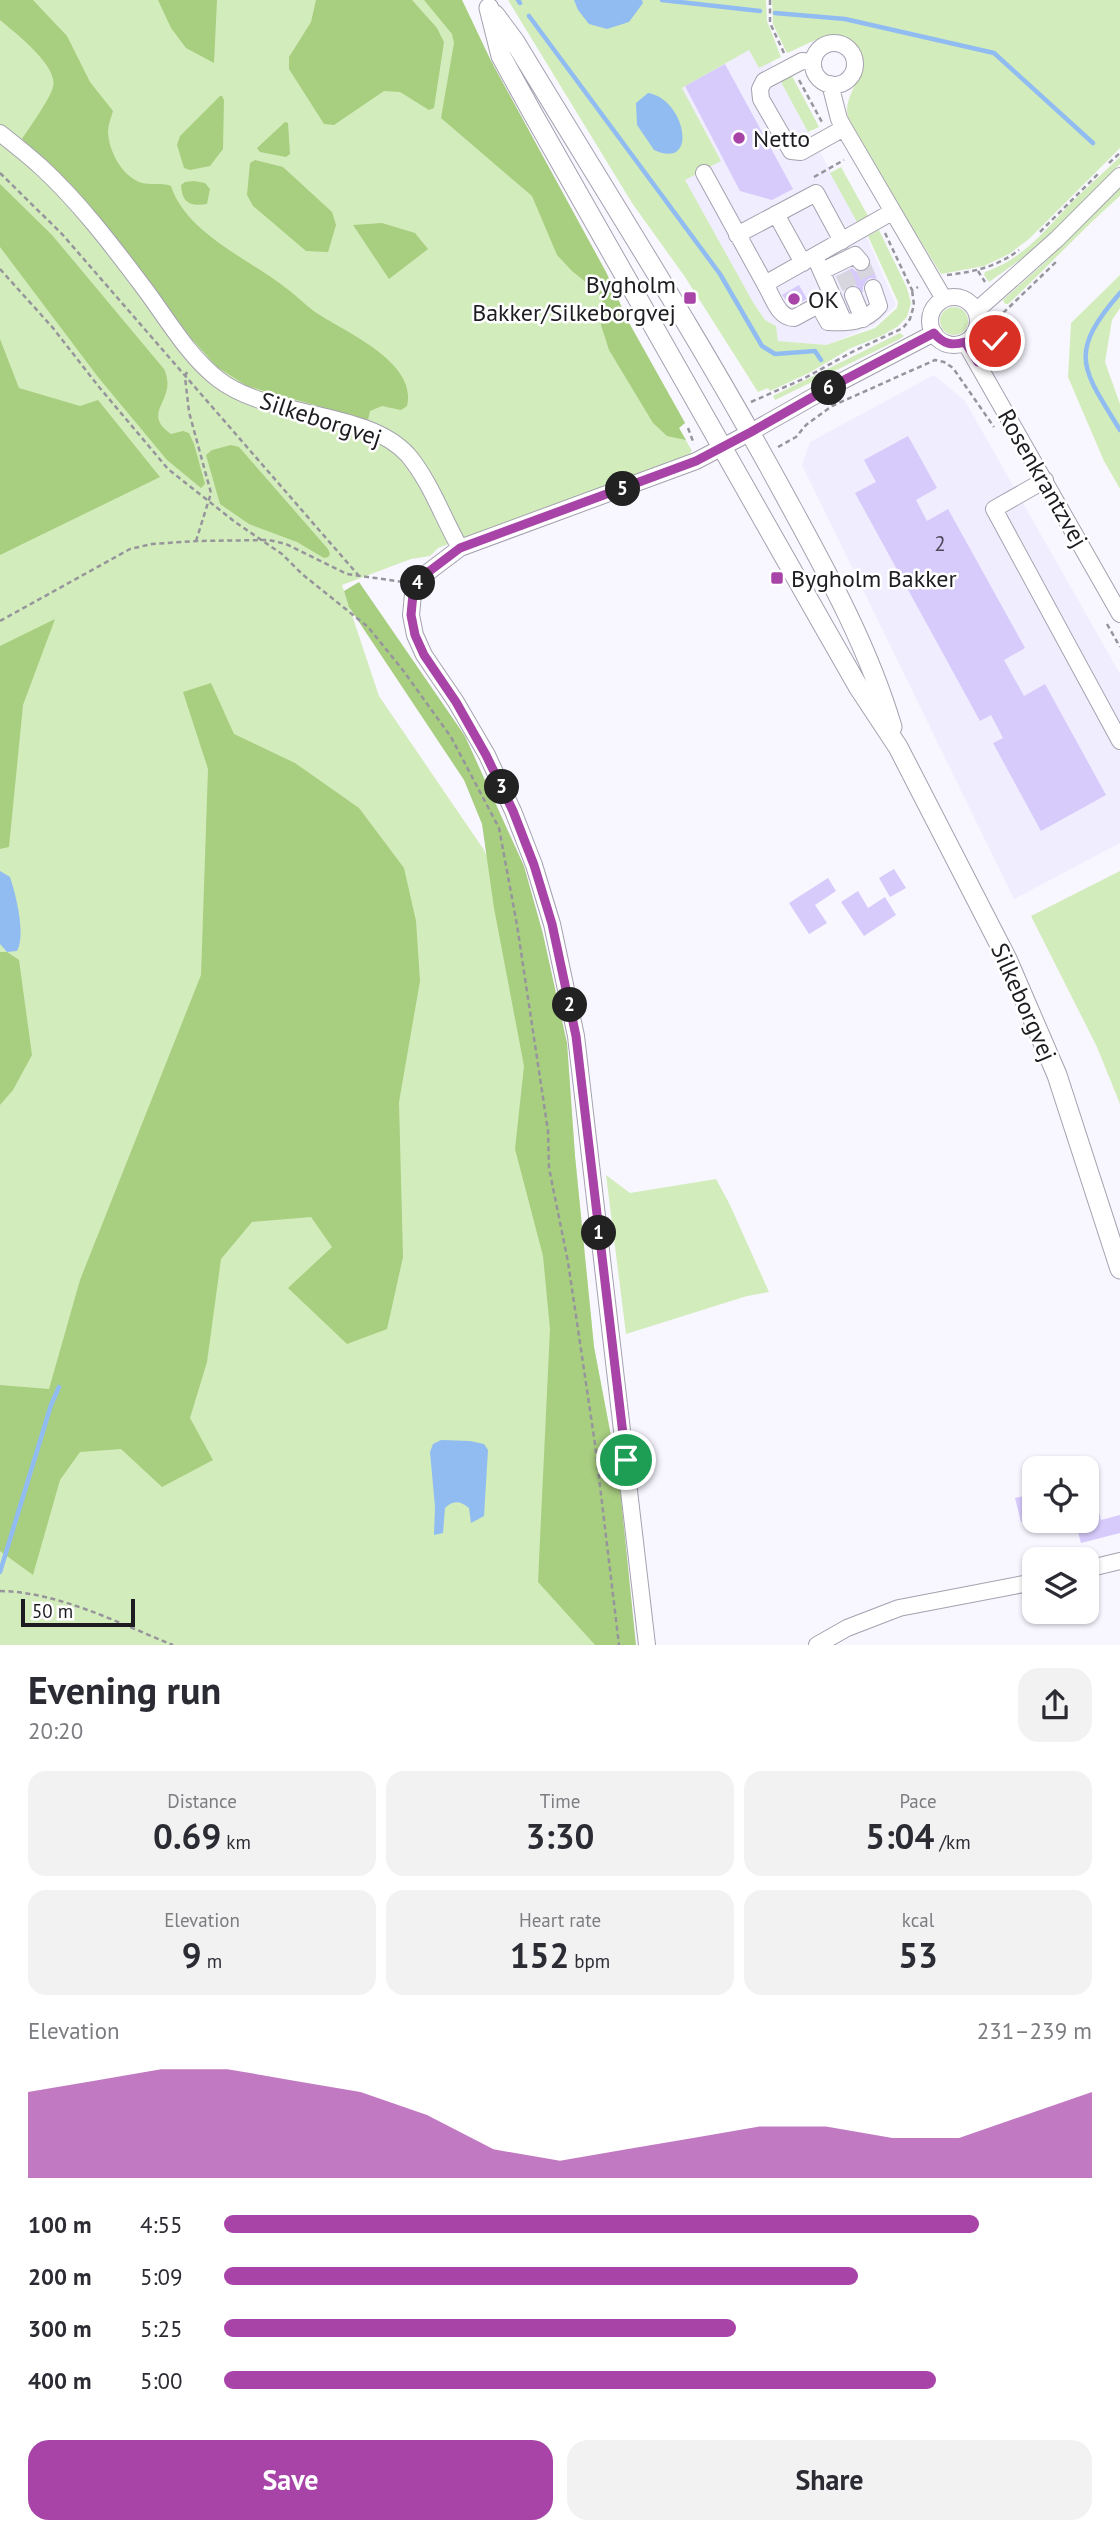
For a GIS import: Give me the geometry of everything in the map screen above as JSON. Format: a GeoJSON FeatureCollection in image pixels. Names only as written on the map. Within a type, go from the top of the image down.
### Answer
{"type":"FeatureCollection","features":[{"type":"Feature","properties":{"kind":"main road","name":"Silkeborgvej"},"geometry":{"type":"LineString","coordinates":[[487,4],[515,42],[751,432],[835,587],[878,681],[898,747]]}},
{"type":"Feature","properties":{"kind":"main road","name":"Silkeborgvej"},"geometry":{"type":"LineString","coordinates":[[487,4],[501,56],[859,688],[898,747],[1007,959],[1071,1114],[1120,1269]]}},
{"type":"Feature","properties":{"kind":"street"},"geometry":{"type":"LineString","coordinates":[[841,44],[849,49],[855,65],[852,73],[839,84],[830,84],[816,75],[813,62],[818,50],[824,45],[841,44]]}},
{"type":"Feature","properties":{"kind":"street"},"geometry":{"type":"LineString","coordinates":[[813,62],[802,61],[764,81],[760,89],[761,99],[791,151],[801,152],[837,132]]}},
{"type":"Feature","properties":{"kind":"street"},"geometry":{"type":"LineString","coordinates":[[830,84],[839,119],[837,132],[885,216],[934,281],[944,299]]}},
{"type":"Feature","properties":{"kind":"street","name":"Silkeborgvej"},"geometry":{"type":"LineString","coordinates":[[0,133],[41,166],[65,192],[216,378],[237,391],[263,401],[382,435],[407,455],[426,484],[460,548]]}},
{"type":"Feature","properties":{"kind":"street"},"geometry":{"type":"LineString","coordinates":[[704,173],[785,317],[794,318],[834,297]]}},
{"type":"Feature","properties":{"kind":"street"},"geometry":{"type":"LineString","coordinates":[[976,311],[1057,239],[1120,176]]}},
{"type":"Feature","properties":{"kind":"street"},"geometry":{"type":"LineString","coordinates":[[737,235],[816,193],[842,241]]}},
{"type":"Feature","properties":{"kind":"street"},"geometry":{"type":"LineString","coordinates":[[776,214],[824,266],[844,322]]}},
{"type":"Feature","properties":{"kind":"street"},"geometry":{"type":"LineString","coordinates":[[824,266],[842,241],[885,216]]}},
{"type":"Feature","properties":{"kind":"street"},"geometry":{"type":"LineString","coordinates":[[765,284],[855,256],[861,262]]}},
{"type":"Feature","properties":{"kind":"street"},"geometry":{"type":"LineString","coordinates":[[818,304],[828,322],[863,319],[871,316],[879,306],[873,288]]}},
{"type":"Feature","properties":{"kind":"street"},"geometry":{"type":"LineString","coordinates":[[853,295],[863,319]]}},
{"type":"Feature","properties":{"kind":"street"},"geometry":{"type":"LineString","coordinates":[[962,298],[971,303],[976,311],[977,328],[973,336],[957,345],[948,344],[934,333],[930,324],[936,305],[944,299],[962,298]]}},
{"type":"Feature","properties":{"kind":"street"},"geometry":{"type":"LineString","coordinates":[[648,1645],[576,1036],[564,972],[534,865],[513,811],[486,755],[456,702],[424,655],[415,635],[411,615],[413,594],[423,576],[460,548],[696,461],[934,333]]}},
{"type":"Feature","properties":{"kind":"street","name":"Rosenkrantzvej"},"geometry":{"type":"LineString","coordinates":[[965,342],[1045,480],[1113,618]]}},
{"type":"Feature","properties":{"kind":"street"},"geometry":{"type":"LineString","coordinates":[[1045,480],[994,509],[1120,741]]}},
{"type":"Feature","properties":{"kind":"street"},"geometry":{"type":"LineString","coordinates":[[1099,1566],[1120,1561]]}},
{"type":"Feature","properties":{"kind":"street"},"geometry":{"type":"LineString","coordinates":[[817,1645],[847,1628],[899,1608],[1022,1584]]}},
{"type":"Feature","properties":{"kind":"path"},"geometry":{"type":"LineString","coordinates":[[770,0],[770,23],[791,67],[837,132]]}},
{"type":"Feature","properties":{"kind":"path"},"geometry":{"type":"LineString","coordinates":[[1032,240],[1120,153]]}},
{"type":"Feature","properties":{"kind":"path"},"geometry":{"type":"LineString","coordinates":[[816,193],[809,180],[844,160]]}},
{"type":"Feature","properties":{"kind":"path"},"geometry":{"type":"LineString","coordinates":[[0,173],[62,234],[359,576]]}},
{"type":"Feature","properties":{"kind":"path"},"geometry":{"type":"LineString","coordinates":[[737,409],[903,328],[914,305],[912,290],[885,216]]}},
{"type":"Feature","properties":{"kind":"path"},"geometry":{"type":"LineString","coordinates":[[912,290],[947,275],[978,271],[1010,257],[1021,248]]}},
{"type":"Feature","properties":{"kind":"path"},"geometry":{"type":"LineString","coordinates":[[978,362],[989,353],[995,341],[1000,316],[1057,261]]}},
{"type":"Feature","properties":{"kind":"path"},"geometry":{"type":"LineString","coordinates":[[0,269],[54,328],[99,387],[168,469],[209,503],[282,554],[302,574],[368,627],[451,737],[499,828],[517,925],[548,1131],[549,1168],[568,1262],[595,1444],[619,1645]]}},
{"type":"Feature","properties":{"kind":"path"},"geometry":{"type":"LineString","coordinates":[[195,355],[185,377],[189,412],[211,494],[197,541]]}},
{"type":"Feature","properties":{"kind":"path"},"geometry":{"type":"LineString","coordinates":[[764,456],[796,437],[806,425],[832,406],[935,360],[953,368],[1000,437]]}},
{"type":"Feature","properties":{"kind":"path"},"geometry":{"type":"LineString","coordinates":[[688,428],[694,445]]}},
{"type":"Feature","properties":{"kind":"path"},"geometry":{"type":"LineString","coordinates":[[0,621],[130,549],[152,544],[263,540],[286,544],[347,574],[418,584]]}},
{"type":"Feature","properties":{"kind":"path"},"geometry":{"type":"LineString","coordinates":[[1113,618],[1120,647]]}},
{"type":"Feature","properties":{"kind":"path"},"geometry":{"type":"LineString","coordinates":[[0,1591],[12,1591],[63,1603],[173,1645]]}},
{"type":"Feature","properties":{"kind":"shaded area"},"geometry":{"type":"Polygon","coordinates":[[[760,42],[867,238],[896,305],[875,325],[826,345],[777,341],[776,326],[765,320],[754,304],[685,180],[682,88],[760,42]]]}},
{"type":"Feature","properties":{"kind":"shaded area"},"geometry":{"type":"Polygon","coordinates":[[[934,375],[965,401],[1120,674],[1120,843],[1014,899],[802,465],[810,442],[934,375]]]}},
{"type":"Feature","properties":{"kind":"green space"},"geometry":{"type":"Polygon","coordinates":[[[0,0],[462,0],[516,113],[606,272],[628,321],[685,423],[679,428],[692,451],[687,457],[438,548],[430,556],[411,559],[342,585],[379,696],[484,850],[537,966],[567,1043],[594,1347],[619,1478],[631,1645],[0,1645],[0,0]]]}},
{"type":"Feature","properties":{"kind":"green space"},"geometry":{"type":"Polygon","coordinates":[[[0,0],[33,0],[67,36],[90,82],[113,111],[108,127],[109,139],[117,161],[127,173],[139,182],[171,186],[190,218],[220,244],[391,362],[407,390],[407,406],[401,410],[382,406],[370,411],[368,420],[247,386],[217,367],[191,338],[131,258],[58,173],[22,139],[48,98],[53,79],[43,60],[0,20],[0,0]]]}},
{"type":"Feature","properties":{"kind":"green space"},"geometry":{"type":"Polygon","coordinates":[[[158,0],[217,0],[214,63],[186,48],[171,28],[158,0]]]}},
{"type":"Feature","properties":{"kind":"green space"},"geometry":{"type":"Polygon","coordinates":[[[316,0],[412,0],[437,28],[444,42],[434,108],[429,110],[400,92],[384,91],[334,125],[324,124],[289,69],[289,57],[311,22],[316,0]]]}},
{"type":"Feature","properties":{"kind":"green space"},"geometry":{"type":"Polygon","coordinates":[[[424,0],[462,0],[490,59],[606,272],[628,321],[685,423],[679,428],[686,440],[667,436],[653,423],[609,350],[601,325],[604,305],[598,292],[557,255],[532,196],[441,118],[454,43],[452,34],[424,0]]]}},
{"type":"Feature","properties":{"kind":"green space"},"geometry":{"type":"Polygon","coordinates":[[[508,0],[766,0],[767,21],[781,57],[759,68],[749,50],[682,88],[721,161],[685,180],[754,304],[765,320],[776,326],[778,341],[826,345],[875,328],[897,308],[898,302],[868,236],[879,230],[907,288],[911,303],[907,317],[897,327],[851,348],[809,373],[770,391],[768,388],[758,392],[685,277],[632,203],[508,0]]]}},
{"type":"Feature","properties":{"kind":"green space"},"geometry":{"type":"Polygon","coordinates":[[[772,0],[1120,0],[1120,148],[1029,239],[1009,254],[984,266],[941,274],[849,120],[849,101],[862,66],[859,49],[844,37],[828,36],[787,53],[773,24],[772,0]]]}},
{"type":"Feature","properties":{"kind":"green space"},"geometry":{"type":"Polygon","coordinates":[[[791,74],[819,127],[808,132],[780,80],[791,74]]]}},
{"type":"Feature","properties":{"kind":"green space"},"geometry":{"type":"Polygon","coordinates":[[[220,96],[224,100],[223,149],[210,166],[190,170],[184,168],[177,145],[180,136],[220,96]]]}},
{"type":"Feature","properties":{"kind":"green space"},"geometry":{"type":"Polygon","coordinates":[[[285,122],[288,123],[290,154],[286,157],[260,152],[257,148],[285,122]]]}},
{"type":"Feature","properties":{"kind":"green space"},"geometry":{"type":"Polygon","coordinates":[[[1120,157],[1120,164],[1038,247],[989,282],[985,272],[1021,253],[1120,157]]]}},
{"type":"Feature","properties":{"kind":"green space"},"geometry":{"type":"Polygon","coordinates":[[[255,160],[283,167],[332,212],[336,225],[328,252],[306,251],[253,206],[247,195],[250,163],[255,160]]]}},
{"type":"Feature","properties":{"kind":"green space"},"geometry":{"type":"Polygon","coordinates":[[[841,167],[868,216],[857,222],[830,173],[841,167]]]}},
{"type":"Feature","properties":{"kind":"green space"},"geometry":{"type":"Polygon","coordinates":[[[194,181],[205,183],[210,189],[207,204],[191,204],[183,196],[181,185],[194,181]]]}},
{"type":"Feature","properties":{"kind":"green space"},"geometry":{"type":"Polygon","coordinates":[[[0,184],[52,235],[164,369],[167,389],[159,419],[171,434],[183,431],[189,433],[205,484],[201,488],[167,460],[98,377],[0,247],[0,184]]]}},
{"type":"Feature","properties":{"kind":"green space"},"geometry":{"type":"Polygon","coordinates":[[[1120,187],[1120,196],[1005,304],[1003,300],[1120,187]]]}},
{"type":"Feature","properties":{"kind":"green space"},"geometry":{"type":"Polygon","coordinates":[[[382,223],[415,233],[428,249],[389,279],[353,225],[382,223]]]}},
{"type":"Feature","properties":{"kind":"green space"},"geometry":{"type":"Polygon","coordinates":[[[1120,275],[1120,308],[1112,320],[1105,362],[1120,404],[1120,489],[1104,461],[1068,377],[1071,323],[1120,275]]]}},
{"type":"Feature","properties":{"kind":"green space"},"geometry":{"type":"Polygon","coordinates":[[[954,307],[964,311],[968,321],[964,331],[954,335],[944,331],[940,321],[944,311],[954,307]]]}},
{"type":"Feature","properties":{"kind":"green space"},"geometry":{"type":"Polygon","coordinates":[[[900,333],[904,336],[898,340],[775,400],[773,396],[900,333]]]}},
{"type":"Feature","properties":{"kind":"green space"},"geometry":{"type":"Polygon","coordinates":[[[0,339],[19,388],[80,406],[98,400],[160,477],[0,555],[0,339]]]}},
{"type":"Feature","properties":{"kind":"green space"},"geometry":{"type":"Polygon","coordinates":[[[231,445],[239,447],[328,549],[328,557],[324,558],[297,542],[249,524],[220,504],[206,455],[212,450],[231,445]]]}},
{"type":"Feature","properties":{"kind":"green space"},"geometry":{"type":"Polygon","coordinates":[[[359,582],[465,736],[524,866],[543,934],[567,1043],[594,1347],[619,1478],[636,1645],[595,1645],[538,1582],[550,1329],[543,1256],[515,1149],[524,1066],[494,908],[482,824],[464,780],[349,607],[344,591],[359,582]]]}},
{"type":"Feature","properties":{"kind":"green space"},"geometry":{"type":"Polygon","coordinates":[[[55,619],[23,705],[9,847],[0,849],[0,646],[55,619]]]}},
{"type":"Feature","properties":{"kind":"green space"},"geometry":{"type":"Polygon","coordinates":[[[211,683],[234,734],[295,763],[359,808],[404,868],[416,921],[420,981],[399,1102],[403,1257],[387,1329],[347,1344],[288,1288],[332,1247],[311,1217],[252,1222],[221,1259],[207,1362],[190,1418],[213,1460],[162,1487],[121,1449],[80,1452],[60,1480],[33,1575],[0,1551],[0,1385],[49,1389],[80,1280],[201,975],[208,769],[183,692],[211,683]]]}},
{"type":"Feature","properties":{"kind":"green space"},"geometry":{"type":"Polygon","coordinates":[[[1120,871],[1120,1104],[1097,1047],[1031,916],[1120,871]]]}},
{"type":"Feature","properties":{"kind":"green space"},"geometry":{"type":"Polygon","coordinates":[[[0,952],[7,952],[19,960],[32,1055],[13,1090],[0,1105],[0,952]]]}},
{"type":"Feature","properties":{"kind":"green space"},"geometry":{"type":"Polygon","coordinates":[[[606,1175],[630,1193],[716,1179],[769,1292],[747,1296],[626,1334],[606,1175]]]}},
{"type":"Feature","properties":{"kind":"water"},"geometry":{"type":"Polygon","coordinates":[[[574,0],[642,0],[643,3],[629,22],[607,29],[589,24],[574,0]]]}},
{"type":"Feature","properties":{"kind":"water"},"geometry":{"type":"Polygon","coordinates":[[[648,93],[661,98],[671,107],[678,119],[682,143],[677,151],[668,154],[654,150],[637,125],[636,103],[648,93]]]}},
{"type":"Feature","properties":{"kind":"water"},"geometry":{"type":"Polygon","coordinates":[[[0,871],[10,877],[17,904],[21,935],[17,951],[7,952],[0,944],[0,871]]]}},
{"type":"Feature","properties":{"kind":"water"},"geometry":{"type":"Polygon","coordinates":[[[441,1440],[470,1441],[484,1444],[488,1450],[484,1516],[471,1523],[469,1508],[460,1503],[451,1504],[445,1508],[443,1533],[434,1535],[435,1507],[430,1452],[433,1444],[441,1440]]]}},
{"type":"Feature","properties":{"kind":"building","name":"Netto"},"geometry":{"type":"Polygon","coordinates":[[[725,64],[793,189],[772,200],[740,191],[685,86],[725,64]]]}},
{"type":"Feature","properties":{"kind":"building"},"geometry":{"type":"Polygon","coordinates":[[[871,265],[877,279],[870,278],[866,281],[863,293],[855,285],[844,290],[838,276],[852,268],[857,272],[864,272],[871,265]]]}},
{"type":"Feature","properties":{"kind":"building"},"geometry":{"type":"Polygon","coordinates":[[[799,285],[807,299],[792,307],[782,295],[799,285]]]}},
{"type":"Feature","properties":{"kind":"building"},"geometry":{"type":"Polygon","coordinates":[[[908,436],[937,488],[916,500],[927,521],[948,509],[1025,648],[1004,660],[1024,696],[1045,684],[1106,795],[1041,831],[993,743],[1003,738],[991,715],[980,721],[855,493],[876,482],[864,460],[908,436]]]}},
{"type":"Feature","properties":{"kind":"building"},"geometry":{"type":"Polygon","coordinates":[[[894,869],[906,888],[890,897],[879,878],[894,869]]]}},
{"type":"Feature","properties":{"kind":"building"},"geometry":{"type":"Polygon","coordinates":[[[828,878],[836,891],[815,905],[827,923],[809,934],[789,903],[828,878]]]}},
{"type":"Feature","properties":{"kind":"building"},"geometry":{"type":"Polygon","coordinates":[[[858,891],[868,908],[885,897],[896,915],[864,936],[841,902],[858,891]]]}},
{"type":"Feature","properties":{"kind":"building"},"geometry":{"type":"Polygon","coordinates":[[[1022,1497],[1022,1522],[1021,1522],[1015,1498],[1022,1497]]]}},
{"type":"Feature","properties":{"kind":"building"},"geometry":{"type":"Polygon","coordinates":[[[1099,1512],[1101,1520],[1120,1515],[1120,1533],[1081,1543],[1078,1533],[1099,1533],[1099,1512]]]}},
{"type":"Feature","properties":{"kind":"waterway"},"geometry":{"type":"LineString","coordinates":[[662,0],[760,11]]}},
{"type":"Feature","properties":{"kind":"waterway"},"geometry":{"type":"LineString","coordinates":[[775,13],[845,19],[994,53],[1093,143]]}},
{"type":"Feature","properties":{"kind":"waterway"},"geometry":{"type":"LineString","coordinates":[[529,16],[720,274],[762,346],[775,354],[815,351],[821,360]]}},
{"type":"Feature","properties":{"kind":"waterway"},"geometry":{"type":"LineString","coordinates":[[1120,293],[1092,331],[1086,361],[1089,375],[1120,430]]}},
{"type":"Feature","properties":{"kind":"waterway"},"geometry":{"type":"LineString","coordinates":[[0,1572],[51,1405],[59,1387]]}},
{"type":"Feature","properties":{"kind":"tunnel"},"geometry":{"type":"LineString","coordinates":[[861,262],[873,288]]}},
{"type":"Feature","properties":{"kind":"tunnel"},"geometry":{"type":"LineString","coordinates":[[843,273],[853,295]]}},
{"type":"Feature","properties":{"kind":"place","name":"Netto"},"geometry":{"type":"Point","coordinates":[739,138]}},
{"type":"Feature","properties":{"kind":"place","name":"Bygholm Bakker/Silkeborgvej"},"geometry":{"type":"Point","coordinates":[690,298]}},
{"type":"Feature","properties":{"kind":"place","name":"OK"},"geometry":{"type":"Point","coordinates":[794,299]}},
{"type":"Feature","properties":{"kind":"place","name":"Bygholm Bakker"},"geometry":{"type":"Point","coordinates":[777,578]}},
{"type":"Feature","properties":{"kind":"route"},"geometry":{"type":"LineString","coordinates":[[626,1460],[576,1036],[564,972],[534,865],[513,811],[486,755],[456,702],[424,655],[415,635],[411,615],[413,594],[423,576],[460,548],[696,461],[934,333],[948,344],[965,342],[978,362],[989,353],[995,341]]}}]}
